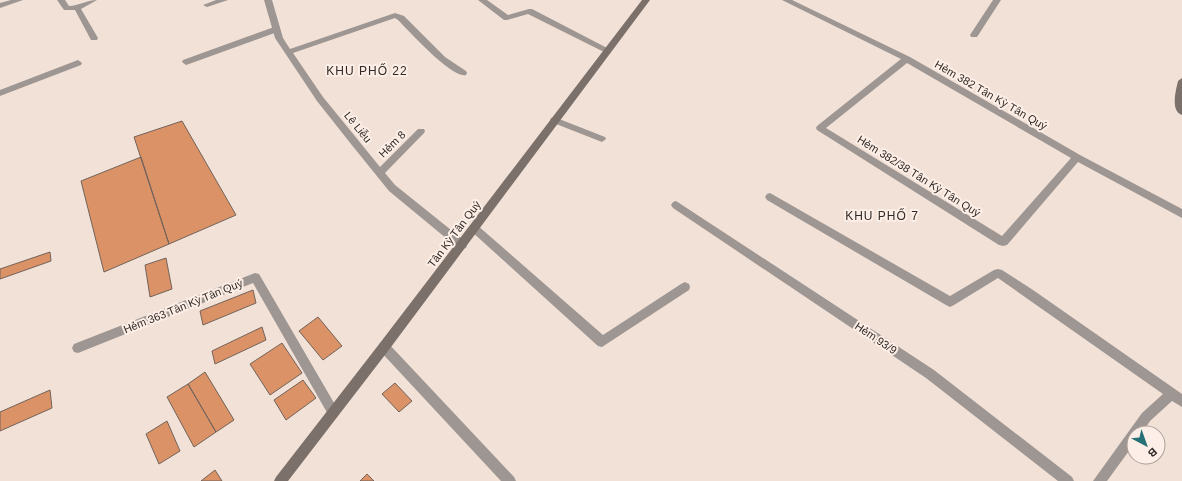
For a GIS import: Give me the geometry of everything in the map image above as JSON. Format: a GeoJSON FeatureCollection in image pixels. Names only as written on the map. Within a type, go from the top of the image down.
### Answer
{"type":"FeatureCollection","features":[{"type":"Feature","properties":{"kind":"main road","name":"Tân Kỳ Tân Quý"},"geometry":{"type":"LineString","coordinates":[[280,481],[384,347],[646,0]]}},
{"type":"Feature","properties":{"kind":"main road"},"geometry":{"type":"LineString","coordinates":[[1182,81],[1178,98],[1182,112]]}},
{"type":"Feature","properties":{"kind":"street"},"geometry":{"type":"LineString","coordinates":[[0,6],[18,0]]}},
{"type":"Feature","properties":{"kind":"street"},"geometry":{"type":"LineString","coordinates":[[62,0],[67,8],[77,8],[93,0]]}},
{"type":"Feature","properties":{"kind":"street"},"geometry":{"type":"LineString","coordinates":[[207,5],[224,0]]}},
{"type":"Feature","properties":{"kind":"street","name":"Lê Liễu"},"geometry":{"type":"LineString","coordinates":[[268,0],[279,38],[320,99],[392,188],[462,244]]}},
{"type":"Feature","properties":{"kind":"street"},"geometry":{"type":"LineString","coordinates":[[482,0],[508,18],[530,11],[607,50]]}},
{"type":"Feature","properties":{"kind":"street","name":"Hẻm 382 Tân Kỳ Tân Quý"},"geometry":{"type":"LineString","coordinates":[[786,0],[907,59],[1077,157],[1182,214]]}},
{"type":"Feature","properties":{"kind":"street"},"geometry":{"type":"LineString","coordinates":[[974,35],[996,0]]}},
{"type":"Feature","properties":{"kind":"street"},"geometry":{"type":"LineString","coordinates":[[77,8],[94,38]]}},
{"type":"Feature","properties":{"kind":"street"},"geometry":{"type":"LineString","coordinates":[[289,52],[395,15],[401,18],[442,59],[463,73]]}},
{"type":"Feature","properties":{"kind":"street"},"geometry":{"type":"LineString","coordinates":[[186,62],[277,29]]}},
{"type":"Feature","properties":{"kind":"street","name":"Hẻm 382/38 Tân Kỳ Tân Quý"},"geometry":{"type":"LineString","coordinates":[[907,59],[820,128],[1002,242],[1077,157]]}},
{"type":"Feature","properties":{"kind":"street"},"geometry":{"type":"LineString","coordinates":[[0,93],[78,63]]}},
{"type":"Feature","properties":{"kind":"street"},"geometry":{"type":"LineString","coordinates":[[554,120],[602,139]]}},
{"type":"Feature","properties":{"kind":"street","name":"Hẻm 8"},"geometry":{"type":"LineString","coordinates":[[380,173],[421,131]]}},
{"type":"Feature","properties":{"kind":"street"},"geometry":{"type":"LineString","coordinates":[[770,197],[950,302],[998,273],[1029,293],[1177,398],[1146,417],[1140,425]]}},
{"type":"Feature","properties":{"kind":"street","name":"Hẻm 93/9"},"geometry":{"type":"LineString","coordinates":[[676,205],[930,374],[1068,481]]}},
{"type":"Feature","properties":{"kind":"street"},"geometry":{"type":"LineString","coordinates":[[474,228],[602,342],[685,286]]}},
{"type":"Feature","properties":{"kind":"street","name":"Hẻm 363 Tân Kỳ Tân Quý"},"geometry":{"type":"LineString","coordinates":[[78,348],[255,277],[333,412]]}},
{"type":"Feature","properties":{"kind":"street"},"geometry":{"type":"LineString","coordinates":[[384,347],[510,481]]}},
{"type":"Feature","properties":{"kind":"street"},"geometry":{"type":"LineString","coordinates":[[1099,481],[1126,444]]}},
{"type":"Feature","properties":{"kind":"building"},"geometry":{"type":"Polygon","coordinates":[[[182,121],[236,215],[169,244],[134,137],[182,121]]]}},
{"type":"Feature","properties":{"kind":"building"},"geometry":{"type":"Polygon","coordinates":[[[141,157],[169,244],[104,272],[81,181],[141,157]]]}},
{"type":"Feature","properties":{"kind":"building"},"geometry":{"type":"Polygon","coordinates":[[[50,252],[51,261],[0,279],[0,269],[50,252]]]}},
{"type":"Feature","properties":{"kind":"building"},"geometry":{"type":"Polygon","coordinates":[[[166,258],[172,289],[150,297],[145,265],[166,258]]]}},
{"type":"Feature","properties":{"kind":"building"},"geometry":{"type":"Polygon","coordinates":[[[253,290],[256,303],[203,325],[200,311],[253,290]]]}},
{"type":"Feature","properties":{"kind":"building"},"geometry":{"type":"Polygon","coordinates":[[[318,317],[342,346],[323,360],[299,331],[318,317]]]}},
{"type":"Feature","properties":{"kind":"building"},"geometry":{"type":"Polygon","coordinates":[[[262,327],[266,340],[215,364],[212,351],[262,327]]]}},
{"type":"Feature","properties":{"kind":"building"},"geometry":{"type":"Polygon","coordinates":[[[282,343],[302,373],[270,395],[250,364],[282,343]]]}},
{"type":"Feature","properties":{"kind":"building"},"geometry":{"type":"Polygon","coordinates":[[[205,372],[234,420],[216,432],[188,384],[205,372]]]}},
{"type":"Feature","properties":{"kind":"building"},"geometry":{"type":"Polygon","coordinates":[[[303,380],[316,398],[286,420],[274,400],[303,380]]]}},
{"type":"Feature","properties":{"kind":"building"},"geometry":{"type":"Polygon","coordinates":[[[395,383],[412,401],[399,412],[382,394],[395,383]]]}},
{"type":"Feature","properties":{"kind":"building"},"geometry":{"type":"Polygon","coordinates":[[[188,384],[216,432],[194,447],[167,397],[188,384]]]}},
{"type":"Feature","properties":{"kind":"building"},"geometry":{"type":"Polygon","coordinates":[[[50,390],[52,408],[0,431],[0,412],[50,390]]]}},
{"type":"Feature","properties":{"kind":"building"},"geometry":{"type":"Polygon","coordinates":[[[167,421],[180,451],[159,464],[146,434],[167,421]]]}},
{"type":"Feature","properties":{"kind":"building"},"geometry":{"type":"Polygon","coordinates":[[[215,470],[222,481],[201,481],[215,470]]]}},
{"type":"Feature","properties":{"kind":"building"},"geometry":{"type":"Polygon","coordinates":[[[367,474],[374,481],[360,481],[367,474]]]}},
{"type":"Feature","properties":{"kind":"district","name":"KHU PHỐ 22"},"geometry":{"type":"Point","coordinates":[367,71]}},
{"type":"Feature","properties":{"kind":"district","name":"KHU PHỐ 7"},"geometry":{"type":"Point","coordinates":[882,216]}}]}
